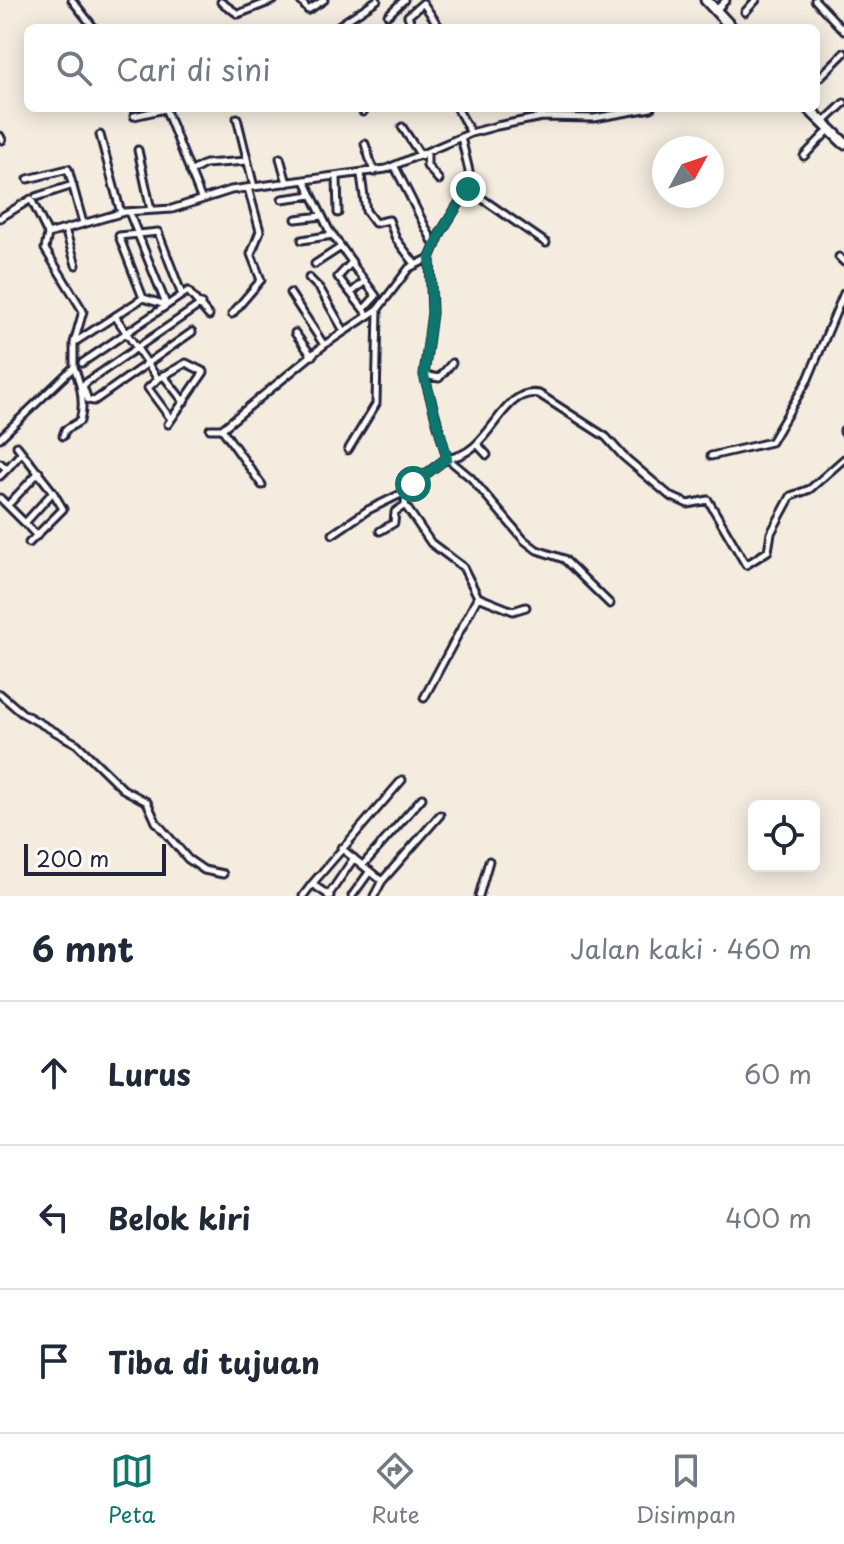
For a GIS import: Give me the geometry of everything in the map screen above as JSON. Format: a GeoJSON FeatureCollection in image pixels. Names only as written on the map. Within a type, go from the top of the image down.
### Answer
{"type":"FeatureCollection","features":[{"type":"Feature","properties":{"kind":"highway"},"geometry":{"type":"LineString","coordinates":[[711,3],[730,24]]}},
{"type":"Feature","properties":{"kind":"highway"},"geometry":{"type":"LineString","coordinates":[[814,112],[844,141]]}},
{"type":"Feature","properties":{"kind":"street"},"geometry":{"type":"LineString","coordinates":[[72,0],[91,24]]}},
{"type":"Feature","properties":{"kind":"street"},"geometry":{"type":"LineString","coordinates":[[254,0],[262,6]]}},
{"type":"Feature","properties":{"kind":"street"},"geometry":{"type":"LineString","coordinates":[[221,2],[238,14],[274,0]]}},
{"type":"Feature","properties":{"kind":"street"},"geometry":{"type":"LineString","coordinates":[[300,0],[308,10],[324,0]]}},
{"type":"Feature","properties":{"kind":"street"},"geometry":{"type":"LineString","coordinates":[[341,24],[377,0]]}},
{"type":"Feature","properties":{"kind":"street"},"geometry":{"type":"LineString","coordinates":[[388,15],[404,0]]}},
{"type":"Feature","properties":{"kind":"street"},"geometry":{"type":"LineString","coordinates":[[711,3],[726,0]]}},
{"type":"Feature","properties":{"kind":"street"},"geometry":{"type":"LineString","coordinates":[[745,12],[756,0]]}},
{"type":"Feature","properties":{"kind":"street"},"geometry":{"type":"LineString","coordinates":[[815,0],[844,31]]}},
{"type":"Feature","properties":{"kind":"street"},"geometry":{"type":"LineString","coordinates":[[411,24],[408,16],[423,3],[437,24]]}},
{"type":"Feature","properties":{"kind":"street"},"geometry":{"type":"LineString","coordinates":[[820,77],[844,53]]}},
{"type":"Feature","properties":{"kind":"street"},"geometry":{"type":"LineString","coordinates":[[804,156],[844,103]]}},
{"type":"Feature","properties":{"kind":"street"},"geometry":{"type":"LineString","coordinates":[[134,116],[152,112]]}},
{"type":"Feature","properties":{"kind":"street"},"geometry":{"type":"LineString","coordinates":[[166,112],[201,198]]}},
{"type":"Feature","properties":{"kind":"street"},"geometry":{"type":"LineString","coordinates":[[459,112],[471,133]]}},
{"type":"Feature","properties":{"kind":"street"},"geometry":{"type":"LineString","coordinates":[[592,112],[594,118]]}},
{"type":"Feature","properties":{"kind":"street"},"geometry":{"type":"LineString","coordinates":[[48,234],[121,213],[172,209],[201,198],[251,187],[374,172],[395,167],[471,133],[542,117],[594,118],[628,112]]}},
{"type":"Feature","properties":{"kind":"street"},"geometry":{"type":"LineString","coordinates":[[232,314],[261,280],[251,254],[260,231],[237,118]]}},
{"type":"Feature","properties":{"kind":"street"},"geometry":{"type":"LineString","coordinates":[[402,127],[439,180]]}},
{"type":"Feature","properties":{"kind":"street"},"geometry":{"type":"LineString","coordinates":[[100,135],[121,213]]}},
{"type":"Feature","properties":{"kind":"street"},"geometry":{"type":"LineString","coordinates":[[461,137],[469,171],[468,189],[430,258],[432,313],[424,375],[447,458],[471,478],[524,540],[537,550],[564,559],[610,604]]}},
{"type":"Feature","properties":{"kind":"street"},"geometry":{"type":"LineString","coordinates":[[365,144],[374,172]]}},
{"type":"Feature","properties":{"kind":"street"},"geometry":{"type":"LineString","coordinates":[[138,150],[151,210]]}},
{"type":"Feature","properties":{"kind":"street"},"geometry":{"type":"LineString","coordinates":[[280,158],[287,183]]}},
{"type":"Feature","properties":{"kind":"street"},"geometry":{"type":"LineString","coordinates":[[190,172],[205,164],[247,161]]}},
{"type":"Feature","properties":{"kind":"street"},"geometry":{"type":"LineString","coordinates":[[395,167],[435,245]]}},
{"type":"Feature","properties":{"kind":"street"},"geometry":{"type":"LineString","coordinates":[[28,179],[65,168],[83,223]]}},
{"type":"Feature","properties":{"kind":"street"},"geometry":{"type":"LineString","coordinates":[[361,175],[368,217],[375,223],[388,219],[396,239],[415,264]]}},
{"type":"Feature","properties":{"kind":"street"},"geometry":{"type":"LineString","coordinates":[[337,178],[338,213]]}},
{"type":"Feature","properties":{"kind":"street"},"geometry":{"type":"LineString","coordinates":[[210,429],[222,429],[344,331],[376,299],[333,235],[305,181]]}},
{"type":"Feature","properties":{"kind":"street"},"geometry":{"type":"LineString","coordinates":[[36,197],[73,185]]}},
{"type":"Feature","properties":{"kind":"street"},"geometry":{"type":"LineString","coordinates":[[468,189],[546,243]]}},
{"type":"Feature","properties":{"kind":"street"},"geometry":{"type":"LineString","coordinates":[[282,199],[312,195]]}},
{"type":"Feature","properties":{"kind":"street"},"geometry":{"type":"LineString","coordinates":[[0,218],[31,199],[48,234],[45,249],[83,311],[74,343],[74,367],[80,383],[82,411],[80,421],[65,430],[63,436]]}},
{"type":"Feature","properties":{"kind":"street"},"geometry":{"type":"LineString","coordinates":[[129,212],[166,305]]}},
{"type":"Feature","properties":{"kind":"street"},"geometry":{"type":"LineString","coordinates":[[296,219],[322,216]]}},
{"type":"Feature","properties":{"kind":"street"},"geometry":{"type":"LineString","coordinates":[[65,229],[76,265]]}},
{"type":"Feature","properties":{"kind":"street"},"geometry":{"type":"LineString","coordinates":[[143,298],[118,238],[158,232],[182,295]]}},
{"type":"Feature","properties":{"kind":"street"},"geometry":{"type":"LineString","coordinates":[[302,240],[333,235]]}},
{"type":"Feature","properties":{"kind":"street"},"geometry":{"type":"LineString","coordinates":[[314,262],[341,247]]}},
{"type":"Feature","properties":{"kind":"street"},"geometry":{"type":"LineString","coordinates":[[366,312],[378,309],[415,264],[430,258]]}},
{"type":"Feature","properties":{"kind":"street"},"geometry":{"type":"LineString","coordinates":[[352,264],[338,277],[366,312]]}},
{"type":"Feature","properties":{"kind":"street"},"geometry":{"type":"LineString","coordinates":[[309,278],[320,289],[344,331]]}},
{"type":"Feature","properties":{"kind":"street"},"geometry":{"type":"LineString","coordinates":[[351,293],[365,281]]}},
{"type":"Feature","properties":{"kind":"street"},"geometry":{"type":"LineString","coordinates":[[82,363],[191,291],[209,316]]}},
{"type":"Feature","properties":{"kind":"street"},"geometry":{"type":"LineString","coordinates":[[290,293],[324,345]]}},
{"type":"Feature","properties":{"kind":"street"},"geometry":{"type":"LineString","coordinates":[[711,456],[771,442],[808,379],[844,293]]}},
{"type":"Feature","properties":{"kind":"street"},"geometry":{"type":"LineString","coordinates":[[74,343],[143,298],[166,305]]}},
{"type":"Feature","properties":{"kind":"street"},"geometry":{"type":"LineString","coordinates":[[192,332],[94,401],[88,400],[85,383],[201,304]]}},
{"type":"Feature","properties":{"kind":"street"},"geometry":{"type":"LineString","coordinates":[[348,450],[376,404],[378,309]]}},
{"type":"Feature","properties":{"kind":"street"},"geometry":{"type":"LineString","coordinates":[[115,316],[148,363],[184,402]]}},
{"type":"Feature","properties":{"kind":"street"},"geometry":{"type":"LineString","coordinates":[[295,333],[312,356]]}},
{"type":"Feature","properties":{"kind":"street"},"geometry":{"type":"LineString","coordinates":[[186,363],[204,371],[184,402],[170,421],[148,388],[186,363]]}},
{"type":"Feature","properties":{"kind":"street"},"geometry":{"type":"LineString","coordinates":[[424,375],[438,379],[452,363]]}},
{"type":"Feature","properties":{"kind":"street"},"geometry":{"type":"LineString","coordinates":[[0,438],[74,367]]}},
{"type":"Feature","properties":{"kind":"street"},"geometry":{"type":"LineString","coordinates":[[333,534],[368,510],[406,491],[447,458],[465,454],[478,445],[519,397],[531,392],[539,394],[606,437],[623,456],[670,496],[688,504],[708,500],[746,565],[768,551],[771,533],[791,496],[810,489],[844,459]]}},
{"type":"Feature","properties":{"kind":"street"},"geometry":{"type":"LineString","coordinates":[[222,429],[262,485]]}},
{"type":"Feature","properties":{"kind":"street"},"geometry":{"type":"LineString","coordinates":[[478,445],[487,455]]}},
{"type":"Feature","properties":{"kind":"street"},"geometry":{"type":"LineString","coordinates":[[17,446],[39,472],[63,509],[29,543]]}},
{"type":"Feature","properties":{"kind":"street"},"geometry":{"type":"LineString","coordinates":[[0,476],[22,452]]}},
{"type":"Feature","properties":{"kind":"street"},"geometry":{"type":"LineString","coordinates":[[0,463],[7,469]]}},
{"type":"Feature","properties":{"kind":"street"},"geometry":{"type":"LineString","coordinates":[[8,505],[39,472]]}},
{"type":"Feature","properties":{"kind":"street"},"geometry":{"type":"LineString","coordinates":[[406,491],[405,505],[431,543],[463,567],[478,597],[514,611],[526,607]]}},
{"type":"Feature","properties":{"kind":"street"},"geometry":{"type":"LineString","coordinates":[[25,523],[53,492]]}},
{"type":"Feature","properties":{"kind":"street"},"geometry":{"type":"LineString","coordinates":[[0,498],[37,536]]}},
{"type":"Feature","properties":{"kind":"street"},"geometry":{"type":"LineString","coordinates":[[380,531],[394,523],[395,512],[405,505]]}},
{"type":"Feature","properties":{"kind":"street"},"geometry":{"type":"LineString","coordinates":[[424,698],[478,597]]}},
{"type":"Feature","properties":{"kind":"street"},"geometry":{"type":"LineString","coordinates":[[0,694],[22,713],[77,744],[123,789],[147,802],[156,822],[188,859],[204,870],[223,874]]}},
{"type":"Feature","properties":{"kind":"street"},"geometry":{"type":"LineString","coordinates":[[303,896],[402,780]]}},
{"type":"Feature","properties":{"kind":"street"},"geometry":{"type":"LineString","coordinates":[[363,865],[422,798]]}},
{"type":"Feature","properties":{"kind":"street"},"geometry":{"type":"LineString","coordinates":[[374,896],[382,881],[440,815]]}},
{"type":"Feature","properties":{"kind":"street"},"geometry":{"type":"LineString","coordinates":[[341,848],[382,881]]}},
{"type":"Feature","properties":{"kind":"street"},"geometry":{"type":"LineString","coordinates":[[312,884],[329,896],[354,858]]}},
{"type":"Feature","properties":{"kind":"street"},"geometry":{"type":"LineString","coordinates":[[479,896],[489,861]]}},
{"type":"Feature","properties":{"kind":"street"},"geometry":{"type":"LineString","coordinates":[[352,896],[370,871]]}},
{"type":"Feature","properties":{"kind":"route"},"geometry":{"type":"LineString","coordinates":[[413,484],[447,458],[424,375],[432,313],[430,258],[441,232],[468,189]]}}]}
